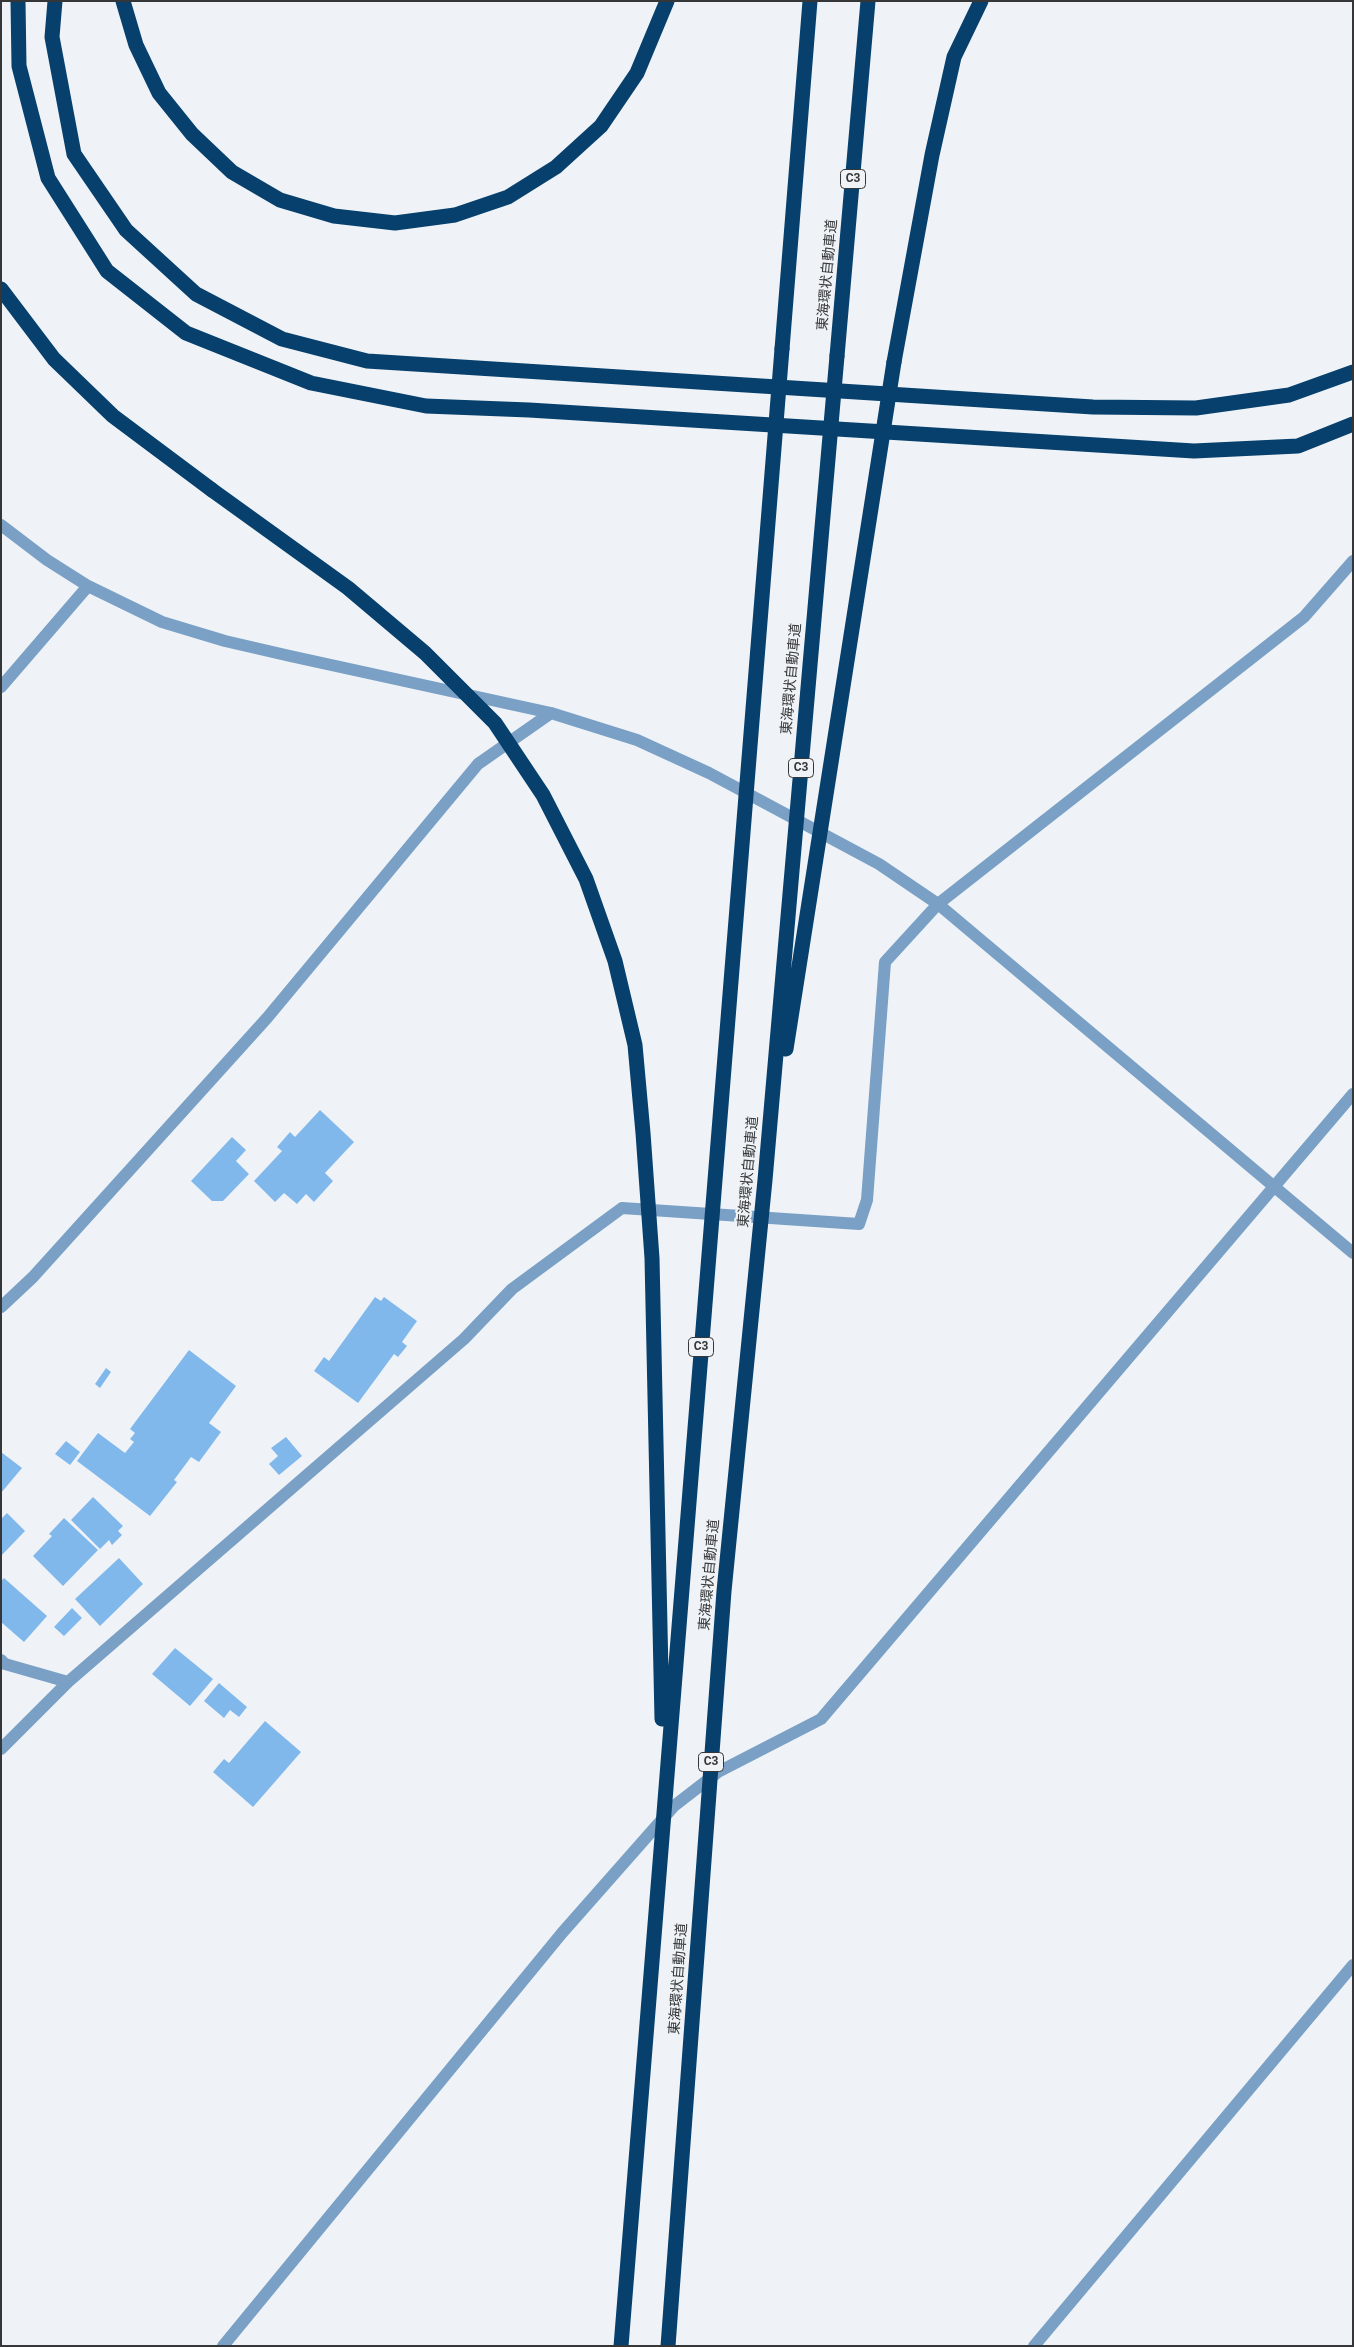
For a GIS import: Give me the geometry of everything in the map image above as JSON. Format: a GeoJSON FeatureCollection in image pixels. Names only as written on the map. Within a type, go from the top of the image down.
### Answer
{"type":"FeatureCollection","features":[{"type":"Feature","properties":{"kind":"highway"},"geometry":{"type":"LineString","coordinates":[[18,1],[19,66],[48,178],[107,272],[186,333],[311,383],[426,406],[529,410],[1194,451],[1298,446],[1353,424]]}},
{"type":"Feature","properties":{"kind":"highway"},"geometry":{"type":"LineString","coordinates":[[55,1],[52,37],[74,154],[126,230],[196,294],[282,339],[367,361],[1093,407],[1196,408],[1289,395],[1353,372]]}},
{"type":"Feature","properties":{"kind":"highway"},"geometry":{"type":"LineString","coordinates":[[123,1],[136,46],[159,93],[192,134],[232,172],[280,200],[334,216],[395,223],[455,215],[500,200],[556,167],[601,126],[637,73],[667,1]]}},
{"type":"Feature","properties":{"kind":"highway","name":"東海環状自動車道"},"geometry":{"type":"LineString","coordinates":[[621,2346],[810,1]]}},
{"type":"Feature","properties":{"kind":"highway","name":"東海環状自動車道"},"geometry":{"type":"LineString","coordinates":[[668,2346],[724,1591],[765,1180],[868,1]]}},
{"type":"Feature","properties":{"kind":"highway"},"geometry":{"type":"LineString","coordinates":[[765,1180],[894,362],[932,154],[954,57],[982,1]]}},
{"type":"Feature","properties":{"kind":"highway"},"geometry":{"type":"LineString","coordinates":[[1,289],[54,359],[113,416],[348,588],[425,653],[494,723],[543,795],[586,879],[616,961],[635,1045],[652,1258],[664,1800]]}},
{"type":"Feature","properties":{"kind":"street"},"geometry":{"type":"LineString","coordinates":[[1,524],[47,560],[88,586],[162,622],[225,641],[551,714],[637,740],[709,773],[879,864],[938,904],[1353,1253]]}},
{"type":"Feature","properties":{"kind":"street"},"geometry":{"type":"LineString","coordinates":[[1,1749],[68,1682],[464,1340],[512,1289],[622,1208],[859,1224],[867,1200],[885,962],[938,904],[1304,618],[1353,561]]}},
{"type":"Feature","properties":{"kind":"street"},"geometry":{"type":"LineString","coordinates":[[1,687],[88,586]]}},
{"type":"Feature","properties":{"kind":"street"},"geometry":{"type":"LineString","coordinates":[[1,1306],[33,1277],[267,1018],[478,764],[551,714]]}},
{"type":"Feature","properties":{"kind":"street"},"geometry":{"type":"LineString","coordinates":[[223,2346],[556,1941],[674,1806],[718,1772],[821,1719],[1275,1188],[1353,1094]]}},
{"type":"Feature","properties":{"kind":"street"},"geometry":{"type":"LineString","coordinates":[[1,1660],[6,1664],[68,1682]]}},
{"type":"Feature","properties":{"kind":"street"},"geometry":{"type":"LineString","coordinates":[[1034,2346],[1353,1965]]}},
{"type":"Feature","properties":{"kind":"building"},"geometry":{"type":"Polygon","coordinates":[[[320,1110],[354,1142],[325,1173],[333,1181],[314,1202],[306,1194],[297,1204],[284,1193],[275,1202],[254,1181],[282,1151],[277,1147],[290,1132],[295,1137],[320,1110]]]}},
{"type":"Feature","properties":{"kind":"building"},"geometry":{"type":"Polygon","coordinates":[[[232,1137],[246,1150],[236,1161],[249,1174],[223,1201],[212,1201],[191,1181],[232,1137]]]}},
{"type":"Feature","properties":{"kind":"building"},"geometry":{"type":"Polygon","coordinates":[[[375,1297],[381,1301],[384,1297],[417,1321],[402,1342],[407,1346],[398,1357],[394,1354],[358,1403],[314,1371],[324,1357],[329,1361],[375,1297]]]}},
{"type":"Feature","properties":{"kind":"building"},"geometry":{"type":"Polygon","coordinates":[[[189,1350],[236,1386],[209,1423],[221,1432],[199,1462],[191,1457],[174,1480],[177,1482],[150,1516],[77,1461],[98,1433],[125,1453],[134,1442],[130,1439],[135,1433],[130,1429],[189,1350]]]}},
{"type":"Feature","properties":{"kind":"building"},"geometry":{"type":"Polygon","coordinates":[[[106,1368],[111,1372],[100,1388],[95,1384],[106,1368]]]}},
{"type":"Feature","properties":{"kind":"building"},"geometry":{"type":"Polygon","coordinates":[[[286,1437],[302,1456],[279,1475],[269,1464],[278,1456],[271,1448],[286,1437]]]}},
{"type":"Feature","properties":{"kind":"building"},"geometry":{"type":"Polygon","coordinates":[[[66,1441],[80,1452],[70,1465],[55,1454],[66,1441]]]}},
{"type":"Feature","properties":{"kind":"building"},"geometry":{"type":"Polygon","coordinates":[[[1,1452],[22,1468],[1,1493],[1,1452]]]}},
{"type":"Feature","properties":{"kind":"building"},"geometry":{"type":"Polygon","coordinates":[[[93,1497],[123,1526],[118,1531],[122,1535],[112,1545],[109,1540],[100,1549],[71,1520],[93,1497]]]}},
{"type":"Feature","properties":{"kind":"building"},"geometry":{"type":"Polygon","coordinates":[[[7,1513],[25,1531],[1,1556],[1,1519],[7,1513]]]}},
{"type":"Feature","properties":{"kind":"building"},"geometry":{"type":"Polygon","coordinates":[[[64,1518],[98,1550],[63,1586],[33,1556],[52,1536],[49,1534],[64,1518]]]}},
{"type":"Feature","properties":{"kind":"building"},"geometry":{"type":"Polygon","coordinates":[[[119,1558],[143,1584],[100,1626],[75,1599],[119,1558]]]}},
{"type":"Feature","properties":{"kind":"building"},"geometry":{"type":"Polygon","coordinates":[[[4,1578],[47,1616],[24,1642],[1,1622],[1,1581],[4,1578]]]}},
{"type":"Feature","properties":{"kind":"building"},"geometry":{"type":"Polygon","coordinates":[[[72,1608],[82,1618],[64,1636],[54,1627],[72,1608]]]}},
{"type":"Feature","properties":{"kind":"building"},"geometry":{"type":"Polygon","coordinates":[[[175,1648],[213,1679],[190,1706],[152,1674],[175,1648]]]}},
{"type":"Feature","properties":{"kind":"building"},"geometry":{"type":"Polygon","coordinates":[[[219,1683],[247,1707],[239,1717],[230,1710],[224,1718],[204,1701],[219,1683]]]}},
{"type":"Feature","properties":{"kind":"building"},"geometry":{"type":"Polygon","coordinates":[[[265,1721],[301,1752],[253,1807],[213,1772],[224,1759],[229,1763],[265,1721]]]}}]}
